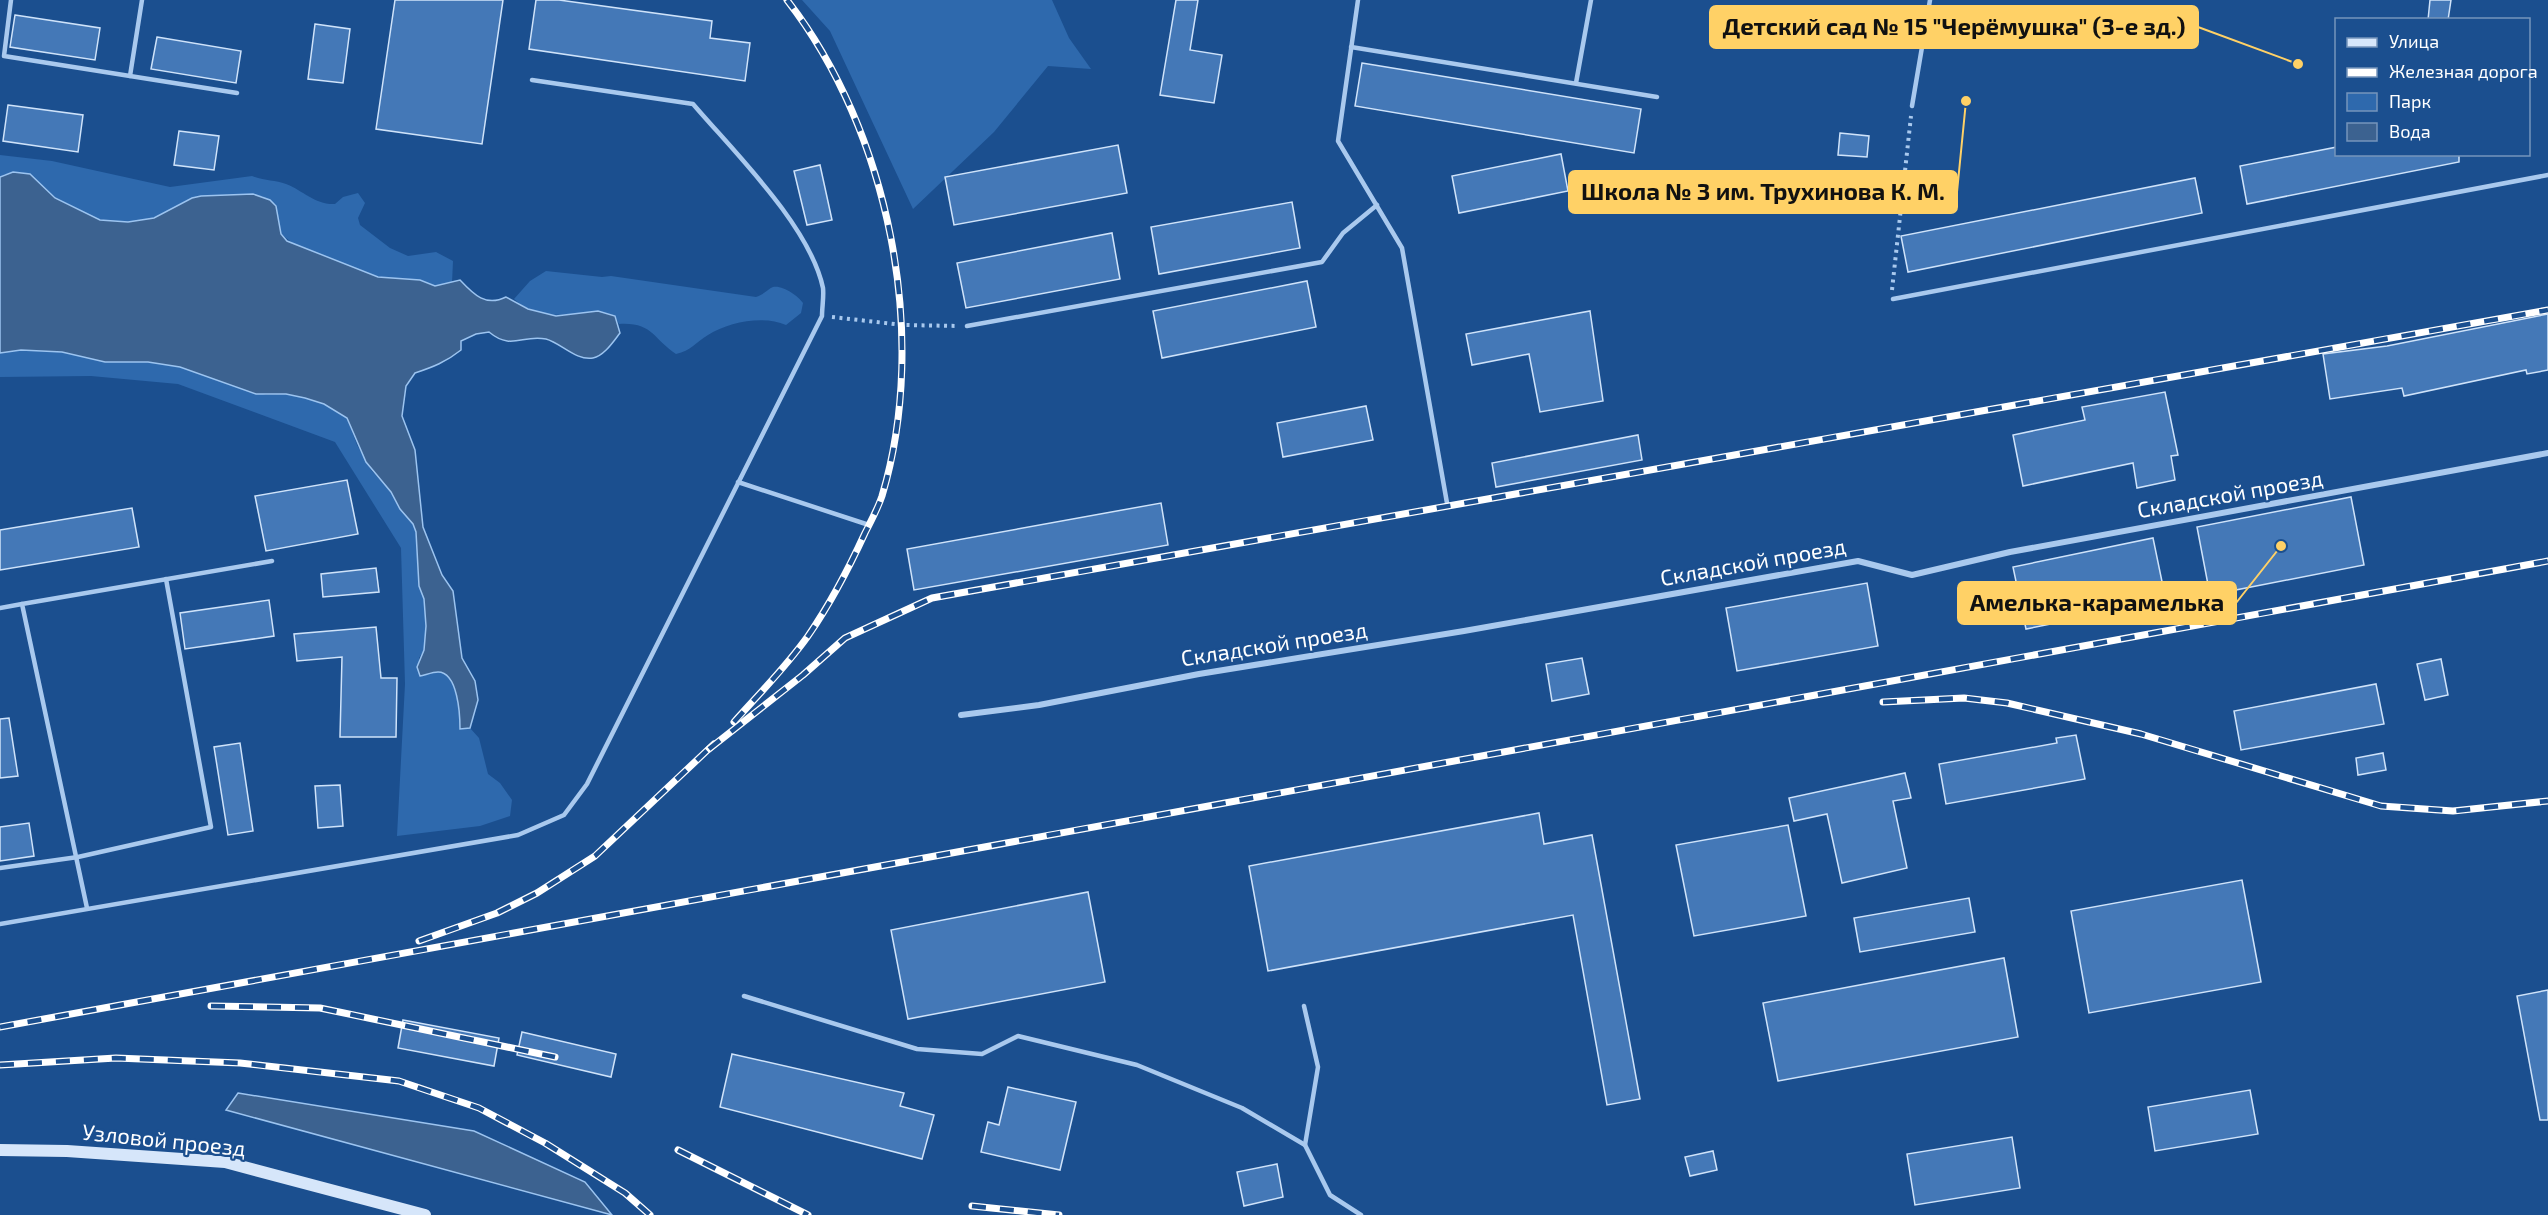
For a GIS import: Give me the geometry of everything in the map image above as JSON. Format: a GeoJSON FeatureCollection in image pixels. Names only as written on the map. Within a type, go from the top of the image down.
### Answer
{"type":"FeatureCollection","features":[{"type":"Feature","properties":{"kind":"street","name":"Складской проезд"},"geometry":{"type":"LineString","coordinates":[[961,715],[1039,705],[1199,674],[1464,631],[1858,561],[1912,575],[2010,552],[2548,453]]}},
{"type":"Feature","properties":{"kind":"street","name":"Узловой проезд"},"geometry":{"type":"LineString","coordinates":[[0,1150],[67,1151],[225,1162],[425,1215]]}},
{"type":"Feature","properties":{"kind":"lane"},"geometry":{"type":"LineString","coordinates":[[11,0],[4,56],[237,93]]}},
{"type":"Feature","properties":{"kind":"lane"},"geometry":{"type":"LineString","coordinates":[[130,76],[142,0]]}},
{"type":"Feature","properties":{"kind":"lane"},"geometry":{"type":"LineString","coordinates":[[1358,0],[1338,141],[1402,248],[1447,503]]}},
{"type":"Feature","properties":{"kind":"lane"},"geometry":{"type":"LineString","coordinates":[[1576,83],[1591,0]]}},
{"type":"Feature","properties":{"kind":"lane"},"geometry":{"type":"LineString","coordinates":[[1912,106],[1930,0]]}},
{"type":"Feature","properties":{"kind":"lane"},"geometry":{"type":"LineString","coordinates":[[1352,47],[1657,97]]}},
{"type":"Feature","properties":{"kind":"lane"},"geometry":{"type":"LineString","coordinates":[[0,924],[518,835],[564,815],[588,784],[822,316],[823,289],[811,253],[762,185],[693,104],[532,80]]}},
{"type":"Feature","properties":{"kind":"lane"},"geometry":{"type":"LineString","coordinates":[[1893,298],[2548,175]]}},
{"type":"Feature","properties":{"kind":"lane"},"geometry":{"type":"LineString","coordinates":[[967,326],[1322,262],[1343,233],[1377,205]]}},
{"type":"Feature","properties":{"kind":"lane"},"geometry":{"type":"LineString","coordinates":[[738,482],[869,525]]}},
{"type":"Feature","properties":{"kind":"lane"},"geometry":{"type":"LineString","coordinates":[[0,608],[272,561]]}},
{"type":"Feature","properties":{"kind":"lane"},"geometry":{"type":"LineString","coordinates":[[0,868],[78,857],[211,826],[166,579]]}},
{"type":"Feature","properties":{"kind":"lane"},"geometry":{"type":"LineString","coordinates":[[22,604],[78,857],[87,908]]}},
{"type":"Feature","properties":{"kind":"lane"},"geometry":{"type":"LineString","coordinates":[[744,996],[917,1049],[982,1054],[1018,1036],[1137,1065],[1242,1108],[1305,1145],[1330,1195],[1360,1215]]}},
{"type":"Feature","properties":{"kind":"lane"},"geometry":{"type":"LineString","coordinates":[[1304,1006],[1318,1067],[1305,1145]]}},
{"type":"Feature","properties":{"kind":"path"},"geometry":{"type":"LineString","coordinates":[[1893,298],[1892,285],[1912,106]]}},
{"type":"Feature","properties":{"kind":"path"},"geometry":{"type":"LineString","coordinates":[[822,316],[903,325],[967,326]]}},
{"type":"Feature","properties":{"kind":"green space"},"geometry":{"type":"Polygon","coordinates":[[[802,0],[1052,0],[1069,38],[1091,69],[1048,66],[994,132],[913,209],[830,31],[802,0]]]}},
{"type":"Feature","properties":{"kind":"green space"},"geometry":{"type":"Polygon","coordinates":[[[0,155],[52,161],[170,187],[252,176],[286,184],[315,200],[328,204],[335,204],[343,197],[358,193],[365,203],[358,218],[360,225],[390,248],[408,256],[436,252],[453,261],[452,283],[435,286],[419,280],[378,277],[295,245],[281,234],[276,206],[262,196],[201,196],[192,198],[154,218],[128,222],[100,220],[55,198],[30,174],[5,174],[0,177],[0,155]]]}},
{"type":"Feature","properties":{"kind":"green space"},"geometry":{"type":"Polygon","coordinates":[[[546,271],[611,276],[756,297],[777,287],[790,292],[803,303],[801,313],[786,325],[757,320],[736,323],[716,330],[690,349],[676,354],[646,329],[630,324],[619,324],[615,316],[602,313],[551,315],[539,313],[526,308],[514,299],[530,281],[546,271]]]}},
{"type":"Feature","properties":{"kind":"green space"},"geometry":{"type":"Polygon","coordinates":[[[21,350],[62,352],[105,362],[148,362],[180,367],[266,395],[286,394],[305,398],[324,404],[347,418],[357,445],[371,470],[391,492],[416,532],[419,586],[424,599],[426,626],[424,650],[419,658],[420,676],[438,672],[449,679],[456,695],[460,729],[470,728],[479,738],[488,774],[500,783],[512,800],[510,816],[480,826],[397,836],[405,684],[401,548],[335,442],[178,384],[91,376],[0,377],[0,353],[21,350]]]}},
{"type":"Feature","properties":{"kind":"water"},"geometry":{"type":"Polygon","coordinates":[[[13,172],[30,174],[55,198],[100,220],[128,222],[154,218],[192,198],[253,194],[270,200],[276,206],[281,234],[287,241],[378,277],[420,280],[435,286],[460,280],[475,295],[486,300],[499,300],[506,297],[528,309],[556,316],[598,311],[615,316],[620,333],[597,357],[581,357],[546,339],[530,338],[511,341],[497,338],[489,332],[476,334],[461,341],[461,350],[439,364],[415,373],[406,386],[402,416],[415,450],[423,527],[442,575],[453,591],[462,658],[475,681],[478,700],[470,728],[460,729],[457,695],[450,679],[438,672],[420,676],[417,667],[424,650],[426,626],[424,599],[419,586],[416,532],[391,492],[366,462],[347,418],[324,404],[305,398],[286,394],[256,394],[180,367],[148,362],[105,362],[62,352],[21,350],[0,353],[0,177],[13,172]]]}},
{"type":"Feature","properties":{"kind":"water"},"geometry":{"type":"Polygon","coordinates":[[[238,1093],[474,1131],[585,1182],[612,1215],[226,1110],[238,1093]]]}},
{"type":"Feature","properties":{"kind":"building"},"geometry":{"type":"Polygon","coordinates":[[[395,0],[503,0],[482,144],[376,129],[395,0]]]}},
{"type":"Feature","properties":{"kind":"building"},"geometry":{"type":"Polygon","coordinates":[[[536,0],[559,0],[712,21],[710,38],[750,43],[745,81],[529,49],[536,0]]]}},
{"type":"Feature","properties":{"kind":"building"},"geometry":{"type":"Polygon","coordinates":[[[1176,0],[1198,0],[1190,50],[1222,55],[1214,103],[1160,95],[1176,0]]]}},
{"type":"Feature","properties":{"kind":"building"},"geometry":{"type":"Polygon","coordinates":[[[2430,0],[2451,0],[2448,18],[2428,18],[2430,0]]]}},
{"type":"Feature","properties":{"kind":"building"},"geometry":{"type":"Polygon","coordinates":[[[15,15],[100,28],[95,60],[10,47],[15,15]]]}},
{"type":"Feature","properties":{"kind":"building"},"geometry":{"type":"Polygon","coordinates":[[[315,24],[350,29],[343,83],[308,79],[315,24]]]}},
{"type":"Feature","properties":{"kind":"building"},"geometry":{"type":"Polygon","coordinates":[[[157,37],[241,51],[236,83],[151,69],[157,37]]]}},
{"type":"Feature","properties":{"kind":"building"},"geometry":{"type":"Polygon","coordinates":[[[1362,63],[1641,109],[1634,153],[1355,106],[1362,63]]]}},
{"type":"Feature","properties":{"kind":"building"},"geometry":{"type":"Polygon","coordinates":[[[8,105],[83,115],[78,152],[3,141],[8,105]]]}},
{"type":"Feature","properties":{"kind":"building"},"geometry":{"type":"Polygon","coordinates":[[[179,131],[219,136],[214,170],[174,165],[179,131]]]}},
{"type":"Feature","properties":{"kind":"building"},"geometry":{"type":"Polygon","coordinates":[[[1840,133],[1869,136],[1867,157],[1838,155],[1840,133]]]}},
{"type":"Feature","properties":{"kind":"building"},"geometry":{"type":"Polygon","coordinates":[[[1118,145],[1127,193],[954,225],[945,177],[1118,145]]]}},
{"type":"Feature","properties":{"kind":"building"},"geometry":{"type":"Polygon","coordinates":[[[2335,147],[2335,156],[2459,156],[2459,162],[2247,204],[2240,166],[2335,147]]]}},
{"type":"Feature","properties":{"kind":"building"},"geometry":{"type":"Polygon","coordinates":[[[1561,154],[1568,191],[1459,213],[1452,176],[1561,154]]]}},
{"type":"Feature","properties":{"kind":"building"},"geometry":{"type":"Polygon","coordinates":[[[820,165],[832,220],[807,225],[794,171],[820,165]]]}},
{"type":"Feature","properties":{"kind":"building"},"geometry":{"type":"Polygon","coordinates":[[[2195,178],[2202,213],[1908,272],[1901,236],[2195,178]]]}},
{"type":"Feature","properties":{"kind":"building"},"geometry":{"type":"Polygon","coordinates":[[[1292,202],[1300,248],[1159,274],[1151,227],[1292,202]]]}},
{"type":"Feature","properties":{"kind":"building"},"geometry":{"type":"Polygon","coordinates":[[[1112,233],[1120,279],[966,308],[957,263],[1112,233]]]}},
{"type":"Feature","properties":{"kind":"building"},"geometry":{"type":"Polygon","coordinates":[[[1307,281],[1316,327],[1162,358],[1153,311],[1307,281]]]}},
{"type":"Feature","properties":{"kind":"building"},"geometry":{"type":"Polygon","coordinates":[[[1590,311],[1603,401],[1540,412],[1529,354],[1472,365],[1466,334],[1590,311]]]}},
{"type":"Feature","properties":{"kind":"building"},"geometry":{"type":"Polygon","coordinates":[[[2548,314],[2548,370],[2527,374],[2526,370],[2404,396],[2402,388],[2330,399],[2323,354],[2387,346],[2548,314]]]}},
{"type":"Feature","properties":{"kind":"building"},"geometry":{"type":"Polygon","coordinates":[[[2165,392],[2178,455],[2171,456],[2175,480],[2137,488],[2133,463],[2023,486],[2013,435],[2085,420],[2082,407],[2165,392]]]}},
{"type":"Feature","properties":{"kind":"building"},"geometry":{"type":"Polygon","coordinates":[[[1366,406],[1373,440],[1283,457],[1277,423],[1366,406]]]}},
{"type":"Feature","properties":{"kind":"building"},"geometry":{"type":"Polygon","coordinates":[[[1638,435],[1642,460],[1496,487],[1492,463],[1638,435]]]}},
{"type":"Feature","properties":{"kind":"building"},"geometry":{"type":"Polygon","coordinates":[[[347,480],[358,534],[266,551],[255,496],[347,480]]]}},
{"type":"Feature","properties":{"kind":"building"},"geometry":{"type":"Polygon","coordinates":[[[2351,497],[2364,565],[2210,595],[2197,527],[2351,497]]]}},
{"type":"Feature","properties":{"kind":"building"},"geometry":{"type":"Polygon","coordinates":[[[1161,503],[1168,545],[914,590],[907,549],[1161,503]]]}},
{"type":"Feature","properties":{"kind":"building"},"geometry":{"type":"Polygon","coordinates":[[[132,508],[139,547],[0,570],[0,530],[132,508]]]}},
{"type":"Feature","properties":{"kind":"building"},"geometry":{"type":"Polygon","coordinates":[[[2153,538],[2166,601],[2026,629],[2013,567],[2153,538]]]}},
{"type":"Feature","properties":{"kind":"building"},"geometry":{"type":"Polygon","coordinates":[[[376,568],[379,592],[323,597],[321,574],[376,568]]]}},
{"type":"Feature","properties":{"kind":"building"},"geometry":{"type":"Polygon","coordinates":[[[1867,583],[1878,646],[1737,671],[1726,608],[1867,583]]]}},
{"type":"Feature","properties":{"kind":"building"},"geometry":{"type":"Polygon","coordinates":[[[269,600],[274,636],[185,649],[180,613],[269,600]]]}},
{"type":"Feature","properties":{"kind":"building"},"geometry":{"type":"Polygon","coordinates":[[[376,627],[381,678],[397,678],[396,737],[340,737],[342,657],[297,661],[294,634],[376,627]]]}},
{"type":"Feature","properties":{"kind":"building"},"geometry":{"type":"Polygon","coordinates":[[[1582,658],[1589,694],[1552,701],[1546,664],[1582,658]]]}},
{"type":"Feature","properties":{"kind":"building"},"geometry":{"type":"Polygon","coordinates":[[[2441,659],[2448,695],[2425,700],[2417,664],[2441,659]]]}},
{"type":"Feature","properties":{"kind":"building"},"geometry":{"type":"Polygon","coordinates":[[[2376,684],[2384,724],[2241,750],[2234,711],[2376,684]]]}},
{"type":"Feature","properties":{"kind":"building"},"geometry":{"type":"Polygon","coordinates":[[[9,718],[18,776],[0,778],[0,719],[9,718]]]}},
{"type":"Feature","properties":{"kind":"building"},"geometry":{"type":"Polygon","coordinates":[[[2076,735],[2085,779],[1946,804],[1939,764],[2057,743],[2056,738],[2076,735]]]}},
{"type":"Feature","properties":{"kind":"building"},"geometry":{"type":"Polygon","coordinates":[[[240,743],[253,831],[228,835],[214,747],[240,743]]]}},
{"type":"Feature","properties":{"kind":"building"},"geometry":{"type":"Polygon","coordinates":[[[2383,753],[2386,770],[2358,775],[2356,758],[2383,753]]]}},
{"type":"Feature","properties":{"kind":"building"},"geometry":{"type":"Polygon","coordinates":[[[1905,773],[1911,798],[1893,801],[1907,868],[1842,883],[1827,814],[1794,821],[1789,798],[1905,773]]]}},
{"type":"Feature","properties":{"kind":"building"},"geometry":{"type":"Polygon","coordinates":[[[340,785],[343,826],[318,828],[315,786],[340,785]]]}},
{"type":"Feature","properties":{"kind":"building"},"geometry":{"type":"Polygon","coordinates":[[[1539,813],[1544,844],[1592,835],[1640,1099],[1607,1105],[1573,915],[1268,971],[1249,866],[1539,813]]]}},
{"type":"Feature","properties":{"kind":"building"},"geometry":{"type":"Polygon","coordinates":[[[29,823],[34,856],[0,861],[0,827],[29,823]]]}},
{"type":"Feature","properties":{"kind":"building"},"geometry":{"type":"Polygon","coordinates":[[[1788,825],[1806,916],[1694,936],[1676,845],[1788,825]]]}},
{"type":"Feature","properties":{"kind":"building"},"geometry":{"type":"Polygon","coordinates":[[[2242,880],[2261,982],[2089,1013],[2071,911],[2242,880]]]}},
{"type":"Feature","properties":{"kind":"building"},"geometry":{"type":"Polygon","coordinates":[[[1088,892],[1105,982],[908,1019],[891,930],[1088,892]]]}},
{"type":"Feature","properties":{"kind":"building"},"geometry":{"type":"Polygon","coordinates":[[[1969,898],[1975,932],[1860,952],[1854,918],[1969,898]]]}},
{"type":"Feature","properties":{"kind":"building"},"geometry":{"type":"Polygon","coordinates":[[[2004,958],[2018,1037],[1778,1081],[1763,1003],[2004,958]]]}},
{"type":"Feature","properties":{"kind":"building"},"geometry":{"type":"Polygon","coordinates":[[[2548,990],[2548,1120],[2540,1120],[2517,996],[2548,990]]]}},
{"type":"Feature","properties":{"kind":"building"},"geometry":{"type":"Polygon","coordinates":[[[403,1020],[499,1038],[494,1066],[398,1048],[403,1020]]]}},
{"type":"Feature","properties":{"kind":"building"},"geometry":{"type":"Polygon","coordinates":[[[522,1032],[616,1054],[611,1077],[517,1055],[522,1032]]]}},
{"type":"Feature","properties":{"kind":"building"},"geometry":{"type":"Polygon","coordinates":[[[732,1054],[904,1093],[900,1106],[934,1115],[922,1159],[720,1107],[732,1054]]]}},
{"type":"Feature","properties":{"kind":"building"},"geometry":{"type":"Polygon","coordinates":[[[1008,1087],[1076,1102],[1060,1170],[981,1152],[988,1122],[999,1125],[1008,1087]]]}},
{"type":"Feature","properties":{"kind":"building"},"geometry":{"type":"Polygon","coordinates":[[[2250,1090],[2258,1134],[2155,1151],[2148,1107],[2250,1090]]]}},
{"type":"Feature","properties":{"kind":"building"},"geometry":{"type":"Polygon","coordinates":[[[2012,1137],[2020,1188],[1915,1205],[1907,1154],[2012,1137]]]}},
{"type":"Feature","properties":{"kind":"building"},"geometry":{"type":"Polygon","coordinates":[[[1713,1151],[1717,1170],[1690,1176],[1685,1157],[1713,1151]]]}},
{"type":"Feature","properties":{"kind":"building"},"geometry":{"type":"Polygon","coordinates":[[[1277,1164],[1283,1197],[1244,1206],[1237,1172],[1277,1164]]]}},
{"type":"Feature","properties":{"kind":"railway"},"geometry":{"type":"LineString","coordinates":[[734,722],[782,669],[808,636],[839,586],[874,514],[882,496],[896,434],[902,369],[900,303],[891,237],[875,172],[852,110],[822,52],[787,0]]}},
{"type":"Feature","properties":{"kind":"railway"},"geometry":{"type":"LineString","coordinates":[[709,749],[803,675],[845,638],[932,598],[2548,310]]}},
{"type":"Feature","properties":{"kind":"railway"},"geometry":{"type":"LineString","coordinates":[[0,1027],[2548,561]]}},
{"type":"Feature","properties":{"kind":"railway"},"geometry":{"type":"LineString","coordinates":[[1883,702],[1964,698],[2007,703],[2141,734],[2381,806],[2453,811],[2548,801]]}},
{"type":"Feature","properties":{"kind":"railway"},"geometry":{"type":"LineString","coordinates":[[419,941],[497,913],[537,893],[595,856],[714,744]]}},
{"type":"Feature","properties":{"kind":"railway"},"geometry":{"type":"LineString","coordinates":[[211,1006],[320,1008],[555,1057]]}},
{"type":"Feature","properties":{"kind":"railway"},"geometry":{"type":"LineString","coordinates":[[0,1065],[116,1058],[240,1063],[399,1081],[479,1108],[545,1143],[625,1193],[650,1215]]}},
{"type":"Feature","properties":{"kind":"railway"},"geometry":{"type":"LineString","coordinates":[[678,1150],[808,1215]]}},
{"type":"Feature","properties":{"kind":"railway"},"geometry":{"type":"LineString","coordinates":[[972,1206],[1059,1215]]}},
{"type":"Feature","properties":{"kind":"place","name":"Детский сад № 15 \"Черёмушка\" (3-е зд.)"},"geometry":{"type":"Point","coordinates":[2298,64]}},
{"type":"Feature","properties":{"kind":"place","name":"Школа № 3 им. Трухинова К. М."},"geometry":{"type":"Point","coordinates":[1966,101]}},
{"type":"Feature","properties":{"kind":"place","name":"Амелька-карамелька"},"geometry":{"type":"Point","coordinates":[2281,546]}}]}
